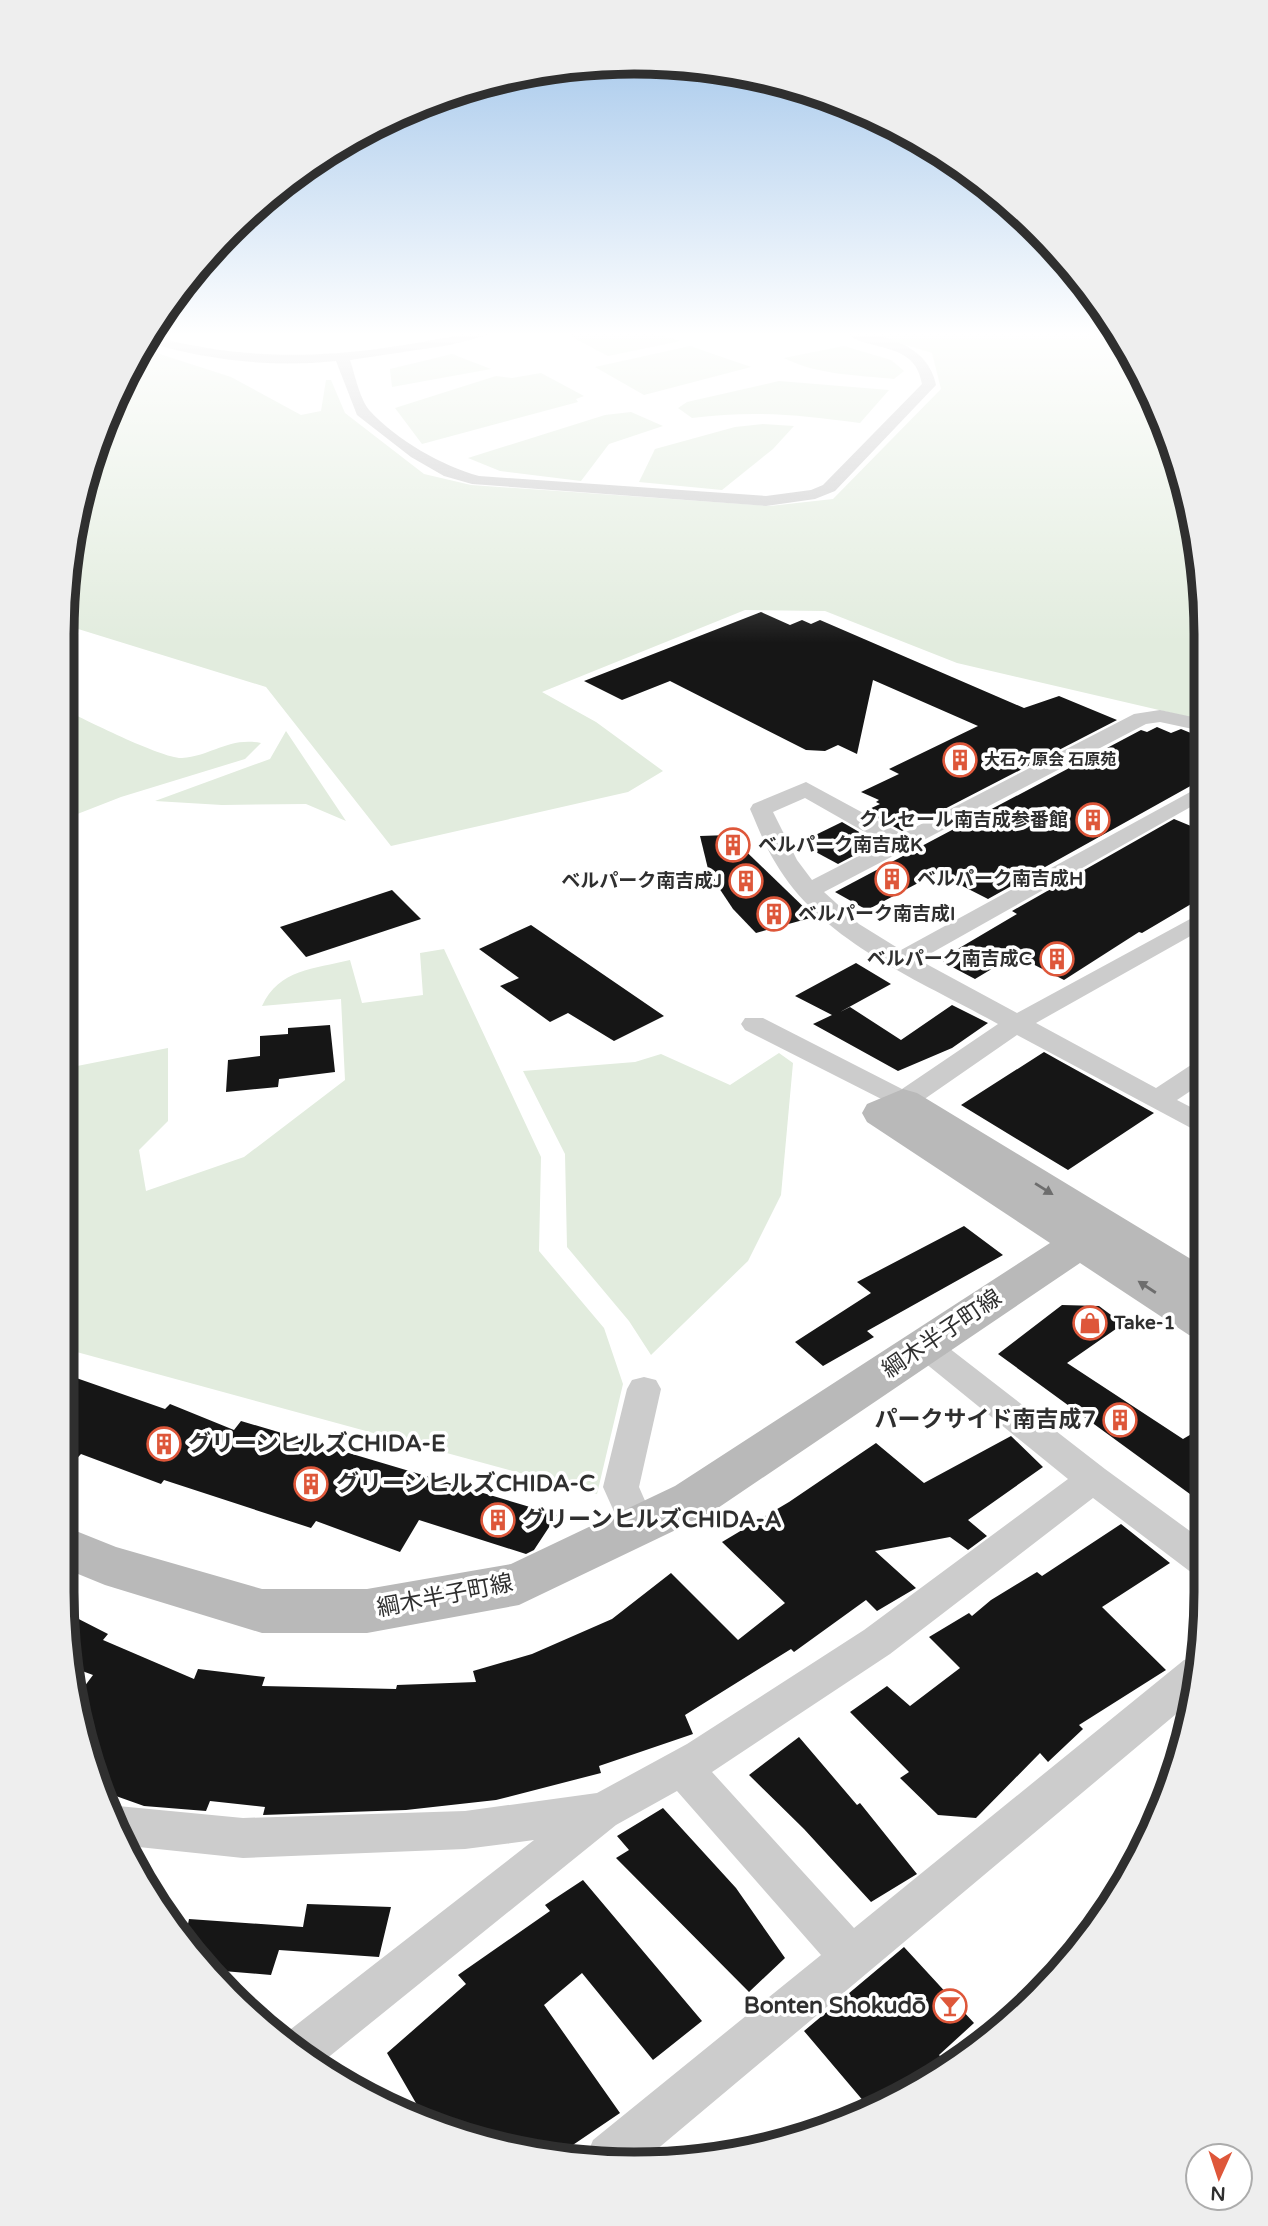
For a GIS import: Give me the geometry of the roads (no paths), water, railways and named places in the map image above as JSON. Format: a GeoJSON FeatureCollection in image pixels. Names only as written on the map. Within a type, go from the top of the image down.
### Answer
{"type":"FeatureCollection","features":[{"type":"Feature","properties":{"kind":"street"},"geometry":{"type":"LineString","coordinates":[[393,436],[416,454],[450,474],[478,481],[766,501],[815,495],[829,488],[880,436]]}},
{"type":"Feature","properties":{"kind":"street"},"geometry":{"type":"LineString","coordinates":[[809,891],[1141,718],[1160,716],[1194,723]]}},
{"type":"Feature","properties":{"kind":"street"},"geometry":{"type":"LineString","coordinates":[[900,842],[806,789],[761,809],[786,862],[809,891],[850,929],[901,960],[1194,1120]]}},
{"type":"Feature","properties":{"kind":"street"},"geometry":{"type":"LineString","coordinates":[[901,960],[1194,796]]}},
{"type":"Feature","properties":{"kind":"street"},"geometry":{"type":"LineString","coordinates":[[1194,924],[1017,1023],[903,1101],[881,1113],[1092,1235],[1194,1282]]}},
{"type":"Feature","properties":{"kind":"street"},"geometry":{"type":"LineString","coordinates":[[754,1024],[903,1101]]}},
{"type":"Feature","properties":{"kind":"street"},"geometry":{"type":"LineString","coordinates":[[1158,1100],[1194,1076]]}},
{"type":"Feature","properties":{"kind":"street"},"geometry":{"type":"LineString","coordinates":[[1092,1235],[1194,1315]]}},
{"type":"Feature","properties":{"kind":"street","name":"綱木半子町線"},"geometry":{"type":"LineString","coordinates":[[74,1551],[105,1564],[262,1611],[367,1611],[519,1584],[692,1500],[1092,1235]]}},
{"type":"Feature","properties":{"kind":"street"},"geometry":{"type":"LineString","coordinates":[[925,1346],[1093,1479],[1194,1554]]}},
{"type":"Feature","properties":{"kind":"street"},"geometry":{"type":"LineString","coordinates":[[638,1526],[621,1487],[645,1390]]}},
{"type":"Feature","properties":{"kind":"street"},"geometry":{"type":"LineString","coordinates":[[306,2046],[603,1811],[682,1767],[877,1642],[1093,1479]]}},
{"type":"Feature","properties":{"kind":"street"},"geometry":{"type":"LineString","coordinates":[[617,2152],[1187,1681]]}},
{"type":"Feature","properties":{"kind":"street"},"geometry":{"type":"LineString","coordinates":[[682,1767],[852,1958]]}},
{"type":"Feature","properties":{"kind":"street"},"geometry":{"type":"LineString","coordinates":[[125,1826],[257,1838],[465,1830],[603,1811]]}},
{"type":"Feature","properties":{"kind":"place","name":"大石ヶ原会 石原苑"},"geometry":{"type":"Point","coordinates":[960,760]}},
{"type":"Feature","properties":{"kind":"place","name":"クレセール南吉成参番館"},"geometry":{"type":"Point","coordinates":[1093,820]}},
{"type":"Feature","properties":{"kind":"place","name":"ベルパーク南吉成K"},"geometry":{"type":"Point","coordinates":[733,845]}},
{"type":"Feature","properties":{"kind":"place","name":"ベルパーク南吉成H"},"geometry":{"type":"Point","coordinates":[892,879]}},
{"type":"Feature","properties":{"kind":"place","name":"ベルパーク南吉成J"},"geometry":{"type":"Point","coordinates":[746,881]}},
{"type":"Feature","properties":{"kind":"place","name":"ベルパーク南吉成I"},"geometry":{"type":"Point","coordinates":[774,914]}},
{"type":"Feature","properties":{"kind":"place","name":"ベルパーク南吉成C"},"geometry":{"type":"Point","coordinates":[1057,959]}},
{"type":"Feature","properties":{"kind":"place","name":"Take-1"},"geometry":{"type":"Point","coordinates":[1090,1323]}},
{"type":"Feature","properties":{"kind":"place","name":"パークサイド南吉成7"},"geometry":{"type":"Point","coordinates":[1120,1420]}},
{"type":"Feature","properties":{"kind":"place","name":"グリーンヒルズCHIDA-E"},"geometry":{"type":"Point","coordinates":[164,1444]}},
{"type":"Feature","properties":{"kind":"place","name":"グリーンヒルズCHIDA-C"},"geometry":{"type":"Point","coordinates":[311,1484]}},
{"type":"Feature","properties":{"kind":"place","name":"グリーンヒルズCHIDA-A"},"geometry":{"type":"Point","coordinates":[498,1520]}},
{"type":"Feature","properties":{"kind":"place","name":"Bonten Shokudō"},"geometry":{"type":"Point","coordinates":[950,2006]}}]}
